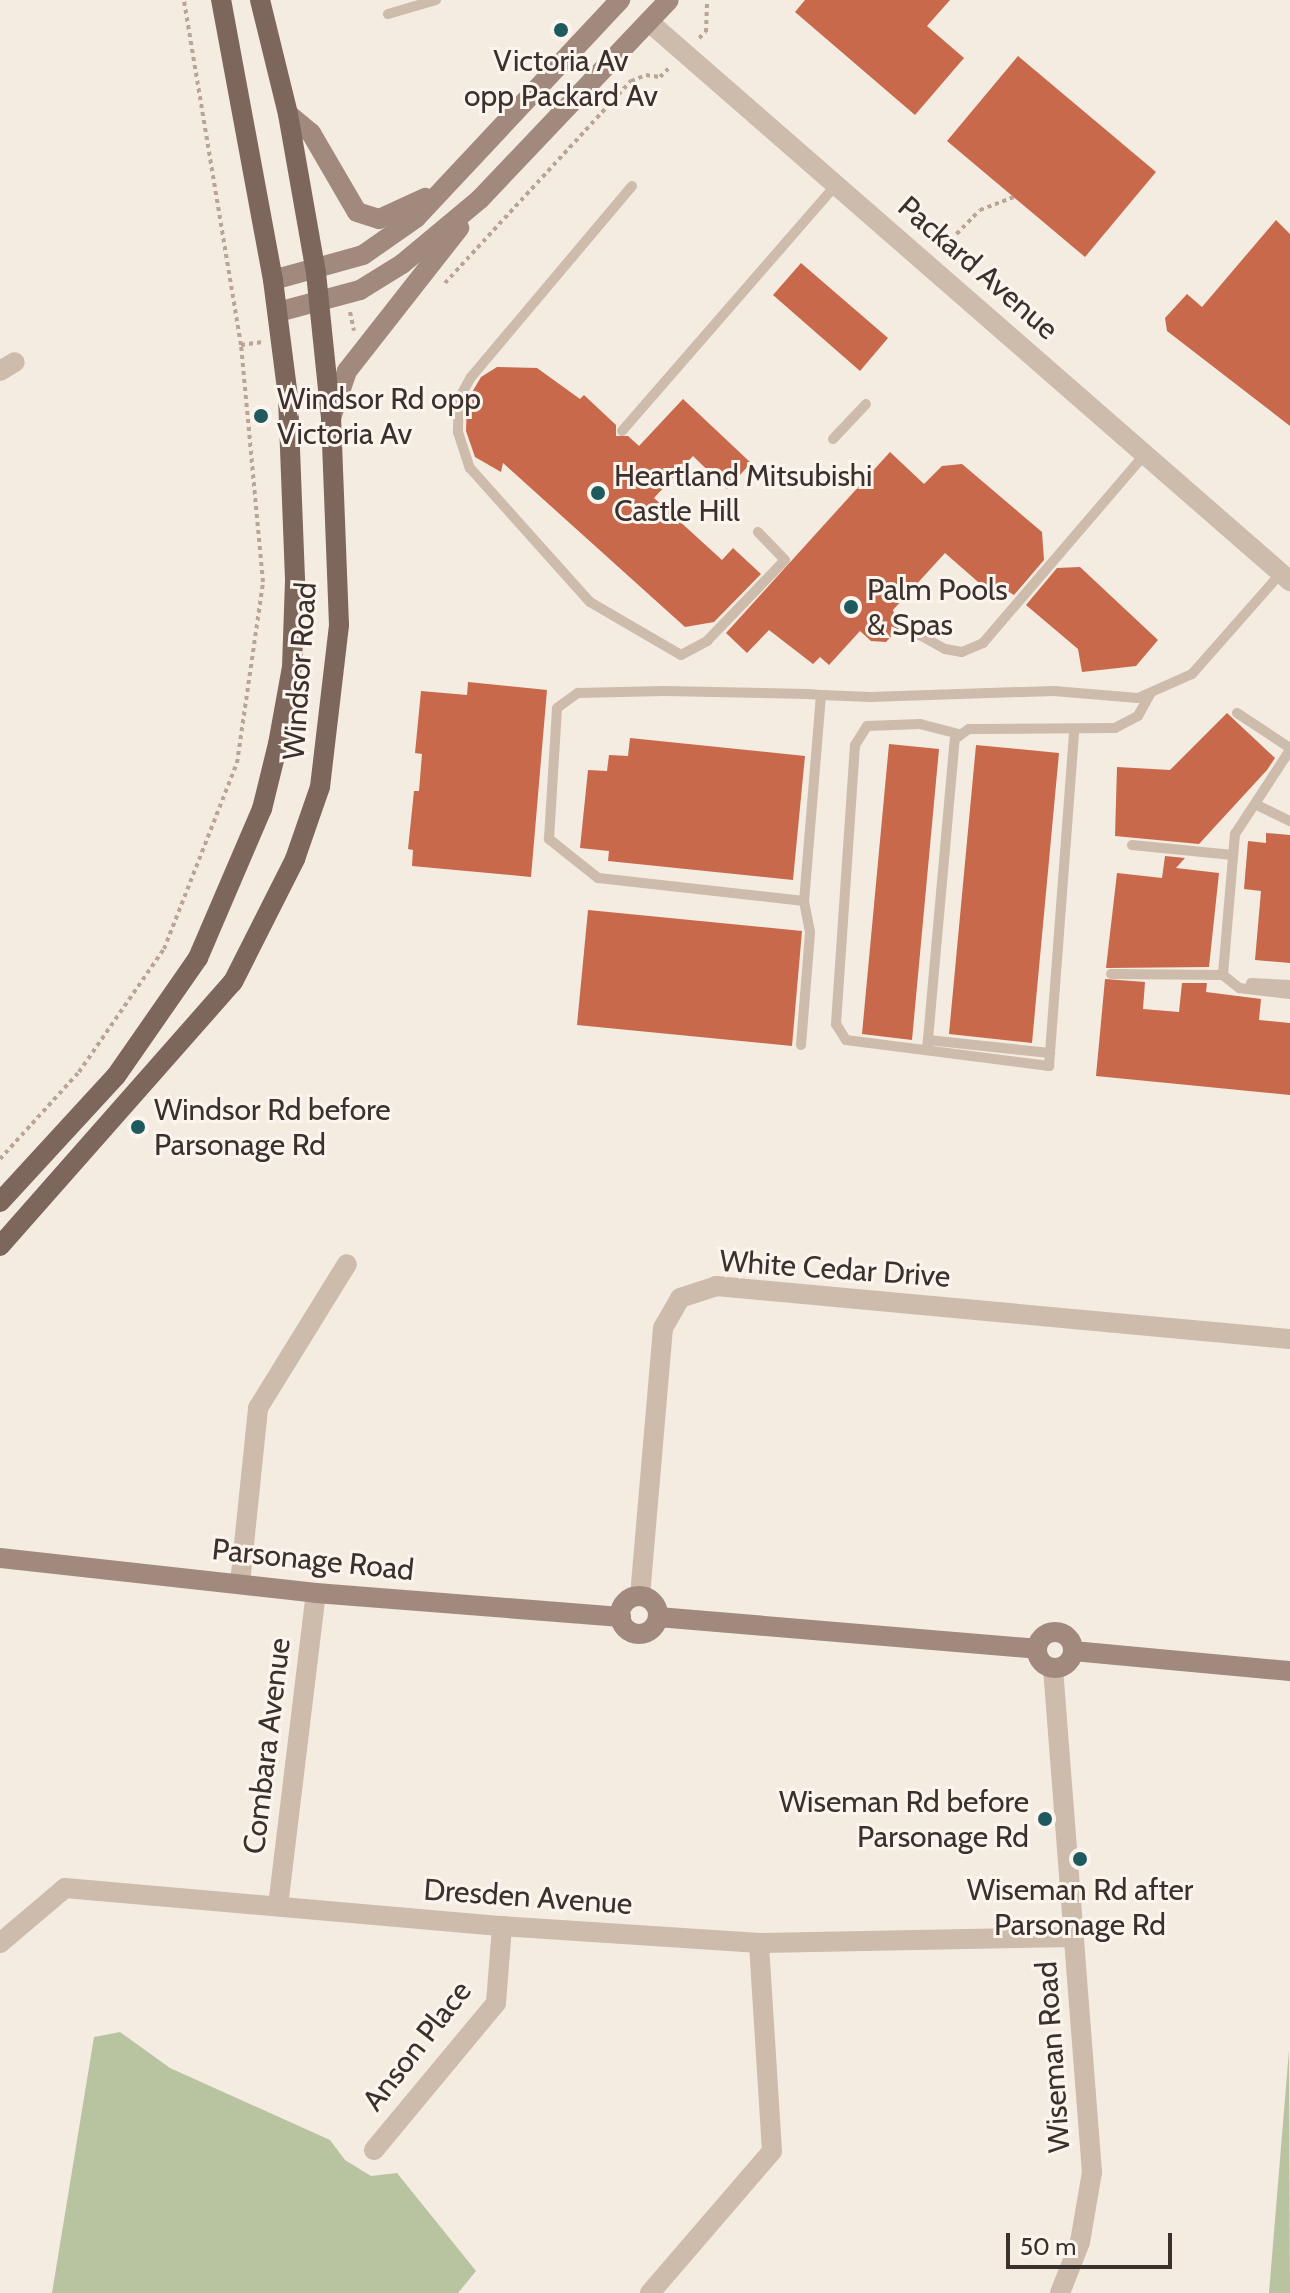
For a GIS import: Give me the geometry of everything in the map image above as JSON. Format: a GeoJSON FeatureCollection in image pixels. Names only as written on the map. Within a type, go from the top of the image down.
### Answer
{"type":"FeatureCollection","features":[{"type":"Feature","properties":{"kind":"main road","name":"Windsor Road"},"geometry":{"type":"LineString","coordinates":[[0,1202],[116,1076],[181,983],[230,889],[262,809],[292,667],[294,593],[288,397],[273,280],[221,0]]}},
{"type":"Feature","properties":{"kind":"main road","name":"Windsor Road"},"geometry":{"type":"LineString","coordinates":[[0,1246],[233,982],[295,859],[320,787],[334,683],[338,556],[331,418],[316,273],[288,114],[260,0]]}},
{"type":"Feature","properties":{"kind":"main road"},"geometry":{"type":"LineString","coordinates":[[273,280],[316,273],[389,239],[446,186],[623,0]]}},
{"type":"Feature","properties":{"kind":"main road","name":"Packard Avenue"},"geometry":{"type":"LineString","coordinates":[[623,0],[649,22]]}},
{"type":"Feature","properties":{"kind":"main road"},"geometry":{"type":"LineString","coordinates":[[331,418],[347,371],[480,199],[669,0]]}},
{"type":"Feature","properties":{"kind":"main road"},"geometry":{"type":"LineString","coordinates":[[288,114],[311,133],[341,192],[366,218],[395,214],[446,186]]}},
{"type":"Feature","properties":{"kind":"main road"},"geometry":{"type":"LineString","coordinates":[[278,312],[320,305],[382,279],[480,199]]}},
{"type":"Feature","properties":{"kind":"main road","name":"Parsonage Road"},"geometry":{"type":"LineString","coordinates":[[0,1558],[316,1593],[621,1617]]}},
{"type":"Feature","properties":{"kind":"main road"},"geometry":{"type":"LineString","coordinates":[[640,1596],[654,1603],[658,1617],[652,1629],[639,1633],[627,1629],[621,1617],[625,1602],[640,1596]]}},
{"type":"Feature","properties":{"kind":"main road"},"geometry":{"type":"LineString","coordinates":[[658,1617],[1037,1649]]}},
{"type":"Feature","properties":{"kind":"main road"},"geometry":{"type":"LineString","coordinates":[[1059,1633],[1069,1639],[1073,1651],[1069,1661],[1053,1668],[1044,1664],[1037,1649],[1042,1638],[1059,1633]]}},
{"type":"Feature","properties":{"kind":"main road"},"geometry":{"type":"LineString","coordinates":[[1073,1651],[1290,1671]]}},
{"type":"Feature","properties":{"kind":"street","name":"Packard Avenue"},"geometry":{"type":"LineString","coordinates":[[649,22],[1286,577]]}},
{"type":"Feature","properties":{"kind":"street"},"geometry":{"type":"LineString","coordinates":[[240,1583],[258,1408],[347,1264]]}},
{"type":"Feature","properties":{"kind":"street","name":"White Cedar Drive"},"geometry":{"type":"LineString","coordinates":[[640,1596],[663,1328],[680,1298],[716,1286],[1290,1339]]}},
{"type":"Feature","properties":{"kind":"street","name":"Combara Avenue"},"geometry":{"type":"LineString","coordinates":[[278,1906],[316,1593]]}},
{"type":"Feature","properties":{"kind":"street","name":"Wiseman Road"},"geometry":{"type":"LineString","coordinates":[[1053,1668],[1092,2184],[1080,2242],[1060,2293]]}},
{"type":"Feature","properties":{"kind":"street","name":"Dresden Avenue"},"geometry":{"type":"LineString","coordinates":[[0,1943],[65,1888],[502,1926],[759,1943],[1074,1937]]}},
{"type":"Feature","properties":{"kind":"street","name":"Anson Place"},"geometry":{"type":"LineString","coordinates":[[374,2150],[496,2003],[502,1926]]}},
{"type":"Feature","properties":{"kind":"street"},"geometry":{"type":"LineString","coordinates":[[650,2293],[772,2151],[759,1943]]}},
{"type":"Feature","properties":{"kind":"lane"},"geometry":{"type":"LineString","coordinates":[[388,14],[436,0]]}},
{"type":"Feature","properties":{"kind":"lane"},"geometry":{"type":"LineString","coordinates":[[622,431],[836,185]]}},
{"type":"Feature","properties":{"kind":"lane"},"geometry":{"type":"LineString","coordinates":[[632,186],[471,377],[459,399],[458,432],[470,468],[590,602],[681,655],[707,641],[785,560],[758,532]]}},
{"type":"Feature","properties":{"kind":"lane"},"geometry":{"type":"LineString","coordinates":[[833,439],[866,404]]}},
{"type":"Feature","properties":{"kind":"lane"},"geometry":{"type":"LineString","coordinates":[[916,633],[945,649],[962,652],[983,643],[1146,453]]}},
{"type":"Feature","properties":{"kind":"lane"},"geometry":{"type":"LineString","coordinates":[[804,901],[598,878],[586,869],[549,839],[557,708],[578,693],[1150,694],[1192,674],[1286,577]]}},
{"type":"Feature","properties":{"kind":"lane"},"geometry":{"type":"LineString","coordinates":[[1074,731],[1049,1066],[928,1045],[846,1040],[836,1024],[855,745],[867,726],[920,724],[959,734],[969,729],[1074,731],[1123,726],[1144,710],[1150,694]]}},
{"type":"Feature","properties":{"kind":"lane"},"geometry":{"type":"LineString","coordinates":[[801,1045],[810,932],[804,901],[821,695]]}},
{"type":"Feature","properties":{"kind":"lane"},"geometry":{"type":"LineString","coordinates":[[1237,713],[1290,749]]}},
{"type":"Feature","properties":{"kind":"lane"},"geometry":{"type":"LineString","coordinates":[[928,1045],[953,749],[959,734]]}},
{"type":"Feature","properties":{"kind":"lane"},"geometry":{"type":"LineString","coordinates":[[1290,749],[1240,835],[1229,971],[1240,983],[1290,985]]}},
{"type":"Feature","properties":{"kind":"lane"},"geometry":{"type":"LineString","coordinates":[[1223,975],[1235,834],[1290,749]]}},
{"type":"Feature","properties":{"kind":"lane"},"geometry":{"type":"LineString","coordinates":[[1257,805],[1290,821]]}},
{"type":"Feature","properties":{"kind":"lane"},"geometry":{"type":"LineString","coordinates":[[1132,845],[1233,855]]}},
{"type":"Feature","properties":{"kind":"lane"},"geometry":{"type":"LineString","coordinates":[[1111,974],[1223,975],[1239,988],[1290,994]]}},
{"type":"Feature","properties":{"kind":"path"},"geometry":{"type":"LineString","coordinates":[[0,1159],[79,1072],[164,949],[237,763],[263,582],[241,345],[184,0]]}},
{"type":"Feature","properties":{"kind":"path"},"geometry":{"type":"LineString","coordinates":[[706,32],[707,0]]}},
{"type":"Feature","properties":{"kind":"path"},"geometry":{"type":"LineString","coordinates":[[439,290],[631,81],[646,75],[660,77]]}},
{"type":"Feature","properties":{"kind":"path"},"geometry":{"type":"LineString","coordinates":[[929,265],[964,223],[1014,197]]}},
{"type":"Feature","properties":{"kind":"green space"},"geometry":{"type":"Polygon","coordinates":[[[120,2032],[170,2068],[330,2140],[345,2160],[371,2176],[397,2173],[476,2271],[458,2293],[52,2293],[94,2037],[120,2032]]]}},
{"type":"Feature","properties":{"kind":"green space"},"geometry":{"type":"Polygon","coordinates":[[[1289,2050],[1290,2293],[1269,2293],[1289,2050]]]}},
{"type":"Feature","properties":{"kind":"building"},"geometry":{"type":"Polygon","coordinates":[[[805,0],[950,0],[927,26],[964,58],[915,115],[795,12],[805,0]]]}},
{"type":"Feature","properties":{"kind":"building"},"geometry":{"type":"Polygon","coordinates":[[[1018,56],[1156,172],[1085,257],[947,141],[1018,56]]]}},
{"type":"Feature","properties":{"kind":"building"},"geometry":{"type":"Polygon","coordinates":[[[1276,220],[1290,234],[1290,426],[1167,331],[1165,318],[1187,294],[1202,307],[1276,220]]]}},
{"type":"Feature","properties":{"kind":"building"},"geometry":{"type":"Polygon","coordinates":[[[801,263],[888,338],[860,371],[773,295],[801,263]]]}},
{"type":"Feature","properties":{"kind":"building","name":"Heartland Mitsubishi Castle Hill"},"geometry":{"type":"Polygon","coordinates":[[[497,367],[537,368],[580,399],[584,395],[616,425],[616,436],[628,436],[639,446],[683,399],[751,463],[727,489],[693,456],[654,498],[722,560],[733,548],[761,574],[714,622],[685,627],[503,463],[501,472],[475,457],[466,431],[467,401],[481,377],[497,367]]]}},
{"type":"Feature","properties":{"kind":"building"},"geometry":{"type":"Polygon","coordinates":[[[890,452],[924,484],[942,466],[962,464],[1042,532],[1044,560],[1014,595],[1009,592],[1001,602],[945,553],[893,610],[899,628],[886,642],[871,641],[860,631],[829,665],[820,657],[813,664],[769,630],[747,653],[726,633],[890,452]]]}},
{"type":"Feature","properties":{"kind":"building"},"geometry":{"type":"Polygon","coordinates":[[[1080,567],[1158,640],[1136,666],[1082,672],[1078,649],[1026,605],[1057,568],[1080,567]]]}},
{"type":"Feature","properties":{"kind":"building"},"geometry":{"type":"Polygon","coordinates":[[[468,682],[547,690],[531,877],[412,866],[413,850],[408,849],[414,791],[419,791],[422,754],[415,753],[421,691],[467,695],[468,682]]]}},
{"type":"Feature","properties":{"kind":"building"},"geometry":{"type":"Polygon","coordinates":[[[1227,713],[1275,758],[1267,770],[1199,844],[1115,836],[1117,767],[1170,770],[1227,713]]]}},
{"type":"Feature","properties":{"kind":"building"},"geometry":{"type":"Polygon","coordinates":[[[630,738],[805,756],[793,880],[608,861],[609,851],[580,848],[588,770],[607,771],[609,755],[628,756],[630,738]]]}},
{"type":"Feature","properties":{"kind":"building"},"geometry":{"type":"Polygon","coordinates":[[[889,744],[939,749],[912,1040],[862,1034],[889,744]]]}},
{"type":"Feature","properties":{"kind":"building"},"geometry":{"type":"Polygon","coordinates":[[[976,745],[1059,753],[1032,1043],[949,1034],[976,745]]]}},
{"type":"Feature","properties":{"kind":"building"},"geometry":{"type":"Polygon","coordinates":[[[1266,833],[1290,835],[1290,963],[1255,960],[1261,891],[1244,889],[1248,841],[1266,843],[1266,833]]]}},
{"type":"Feature","properties":{"kind":"building"},"geometry":{"type":"Polygon","coordinates":[[[1165,856],[1185,858],[1176,868],[1219,873],[1209,967],[1106,968],[1117,873],[1162,878],[1165,856]]]}},
{"type":"Feature","properties":{"kind":"building"},"geometry":{"type":"Polygon","coordinates":[[[588,910],[802,931],[792,1046],[577,1025],[588,910]]]}},
{"type":"Feature","properties":{"kind":"building"},"geometry":{"type":"Polygon","coordinates":[[[1105,979],[1145,982],[1143,1009],[1179,1012],[1182,983],[1207,983],[1206,992],[1261,999],[1259,1020],[1290,1023],[1290,1095],[1096,1076],[1105,979]]]}},
{"type":"Feature","properties":{"kind":"place","name":"Victoria Av opp Packard Av"},"geometry":{"type":"Point","coordinates":[561,30]}},
{"type":"Feature","properties":{"kind":"place","name":"Windsor Rd opp Victoria Av"},"geometry":{"type":"Point","coordinates":[261,416]}},
{"type":"Feature","properties":{"kind":"place","name":"Heartland Mitsubishi Castle Hill"},"geometry":{"type":"Point","coordinates":[598,493]}},
{"type":"Feature","properties":{"kind":"place","name":"Palm Pools & Spas"},"geometry":{"type":"Point","coordinates":[851,607]}},
{"type":"Feature","properties":{"kind":"place","name":"Windsor Rd before Parsonage Rd"},"geometry":{"type":"Point","coordinates":[138,1127]}},
{"type":"Feature","properties":{"kind":"place","name":"Wiseman Rd before Parsonage Rd"},"geometry":{"type":"Point","coordinates":[1045,1819]}},
{"type":"Feature","properties":{"kind":"place","name":"Wiseman Rd after Parsonage Rd"},"geometry":{"type":"Point","coordinates":[1080,1859]}}]}
